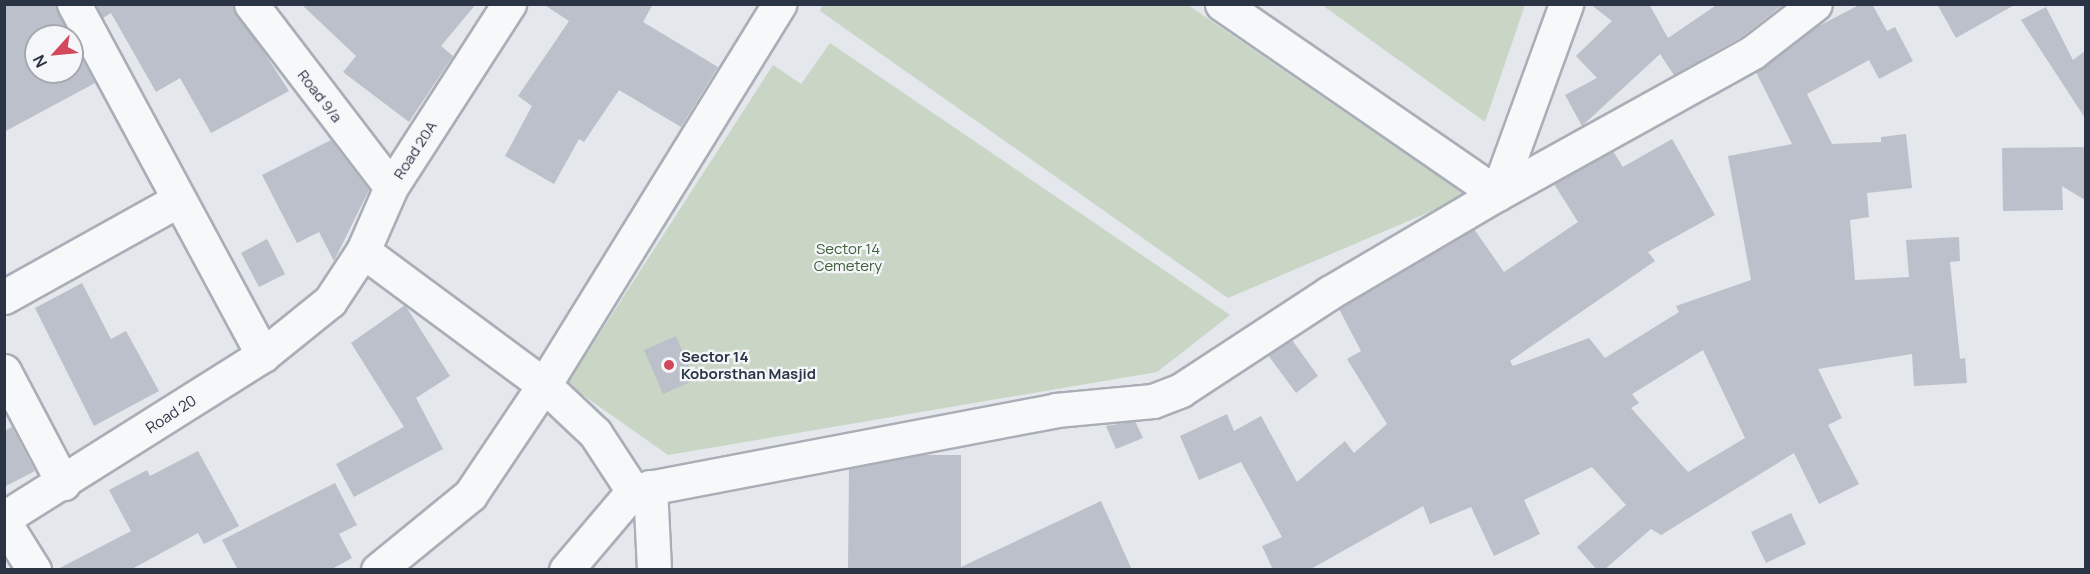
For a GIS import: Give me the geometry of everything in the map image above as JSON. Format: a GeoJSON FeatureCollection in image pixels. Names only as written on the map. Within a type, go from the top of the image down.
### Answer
{"type":"FeatureCollection","features":[{"type":"Feature","properties":{"kind":"street"},"geometry":{"type":"LineString","coordinates":[[74,4],[263,355]]}},
{"type":"Feature","properties":{"kind":"street","name":"Road 9/a"},"geometry":{"type":"LineString","coordinates":[[251,4],[391,187]]}},
{"type":"Feature","properties":{"kind":"street","name":"Road 20A"},"geometry":{"type":"LineString","coordinates":[[330,301],[363,251],[391,187],[509,4]]}},
{"type":"Feature","properties":{"kind":"street"},"geometry":{"type":"LineString","coordinates":[[378,570],[470,495],[544,385],[779,4]]}},
{"type":"Feature","properties":{"kind":"street"},"geometry":{"type":"LineString","coordinates":[[1222,4],[1497,194]]}},
{"type":"Feature","properties":{"kind":"street"},"geometry":{"type":"LineString","coordinates":[[1497,194],[1566,4]]}},
{"type":"Feature","properties":{"kind":"street"},"geometry":{"type":"LineString","coordinates":[[566,570],[642,489],[1056,410],[1169,395],[1497,194],[1754,52],[1815,4]]}},
{"type":"Feature","properties":{"kind":"street"},"geometry":{"type":"LineString","coordinates":[[4,297],[178,200]]}},
{"type":"Feature","properties":{"kind":"street"},"geometry":{"type":"LineString","coordinates":[[363,251],[544,385],[595,433],[642,489],[654,570]]}},
{"type":"Feature","properties":{"kind":"street","name":"Road 20"},"geometry":{"type":"LineString","coordinates":[[4,520],[263,355],[330,301]]}},
{"type":"Feature","properties":{"kind":"street"},"geometry":{"type":"LineString","coordinates":[[4,371],[63,483]]}},
{"type":"Feature","properties":{"kind":"street"},"geometry":{"type":"LineString","coordinates":[[4,520],[34,570]]}},
{"type":"Feature","properties":{"kind":"green space"},"geometry":{"type":"Polygon","coordinates":[[[823,4],[1188,5],[1467,196],[1228,298],[820,11],[823,4]]]}},
{"type":"Feature","properties":{"kind":"green space"},"geometry":{"type":"Polygon","coordinates":[[[1322,5],[1525,5],[1485,122],[1322,5]]]}},
{"type":"Feature","properties":{"kind":"green space","name":"Sector 14 Cemetery"},"geometry":{"type":"Polygon","coordinates":[[[830,43],[1230,315],[1157,372],[668,455],[567,384],[773,65],[801,84],[830,43]]]}},
{"type":"Feature","properties":{"kind":"building"},"geometry":{"type":"Polygon","coordinates":[[[4,4],[55,4],[64,24],[24,24],[24,84],[84,84],[84,62],[95,83],[4,132],[4,4]]]}},
{"type":"Feature","properties":{"kind":"building"},"geometry":{"type":"Polygon","coordinates":[[[96,4],[233,4],[289,91],[211,133],[180,78],[156,92],[111,13],[103,18],[96,4]]]}},
{"type":"Feature","properties":{"kind":"building"},"geometry":{"type":"Polygon","coordinates":[[[301,4],[476,4],[441,46],[453,56],[409,122],[343,72],[356,56],[301,4]]]}},
{"type":"Feature","properties":{"kind":"building"},"geometry":{"type":"Polygon","coordinates":[[[543,4],[653,4],[643,22],[718,67],[681,127],[619,90],[584,142],[579,139],[554,184],[505,156],[532,106],[518,96],[569,21],[543,4]]]}},
{"type":"Feature","properties":{"kind":"building"},"geometry":{"type":"Polygon","coordinates":[[[1590,4],[1649,4],[1668,38],[1718,4],[1784,4],[1743,36],[1674,75],[1660,54],[1582,126],[1565,95],[1597,78],[1576,56],[1612,21],[1590,4]]]}},
{"type":"Feature","properties":{"kind":"building"},"geometry":{"type":"Polygon","coordinates":[[[1861,4],[1872,4],[1887,31],[1895,27],[1913,61],[1879,79],[1869,60],[1807,94],[1832,144],[1881,142],[1881,137],[1906,134],[1912,188],[1867,193],[1869,217],[1850,220],[1855,280],[1909,277],[1906,240],[1959,237],[1960,261],[1950,262],[1960,359],[1965,358],[1967,383],[1914,386],[1912,354],[1818,369],[1842,418],[1828,425],[1859,484],[1819,504],[1794,453],[1661,535],[1651,529],[1604,570],[1597,570],[1577,547],[1626,505],[1592,467],[1524,500],[1540,534],[1494,556],[1471,507],[1430,524],[1423,506],[1309,570],[1273,570],[1262,546],[1282,537],[1241,462],[1199,480],[1180,436],[1227,414],[1234,431],[1261,416],[1297,482],[1345,441],[1354,453],[1387,424],[1347,359],[1361,351],[1339,309],[1474,229],[1504,272],[1578,222],[1554,184],[1613,151],[1623,167],[1672,139],[1715,215],[1648,252],[1655,261],[1510,361],[1513,366],[1589,338],[1605,358],[1679,312],[1676,306],[1751,280],[1728,156],[1792,144],[1756,72],[1815,28],[1861,4]],[[1703,350],[1632,394],[1639,403],[1631,408],[1688,472],[1745,438],[1703,350]]]}},
{"type":"Feature","properties":{"kind":"building"},"geometry":{"type":"Polygon","coordinates":[[[1937,4],[2016,4],[1956,38],[1937,4]]]}},
{"type":"Feature","properties":{"kind":"building"},"geometry":{"type":"Polygon","coordinates":[[[2046,7],[2073,60],[2085,51],[2085,118],[2021,20],[2046,7]]]}},
{"type":"Feature","properties":{"kind":"building"},"geometry":{"type":"Polygon","coordinates":[[[331,140],[369,190],[334,261],[319,232],[297,243],[262,175],[331,140]]]}},
{"type":"Feature","properties":{"kind":"building"},"geometry":{"type":"Polygon","coordinates":[[[2085,147],[2085,200],[2062,186],[2063,210],[2003,211],[2002,148],[2085,147]]]}},
{"type":"Feature","properties":{"kind":"building"},"geometry":{"type":"Polygon","coordinates":[[[267,239],[285,274],[259,287],[241,253],[267,239]]]}},
{"type":"Feature","properties":{"kind":"building"},"geometry":{"type":"Polygon","coordinates":[[[82,283],[111,339],[126,331],[159,391],[94,426],[35,308],[82,283]]]}},
{"type":"Feature","properties":{"kind":"building"},"geometry":{"type":"Polygon","coordinates":[[[405,305],[450,376],[416,398],[443,449],[354,497],[336,464],[404,427],[351,343],[405,305]]]}},
{"type":"Feature","properties":{"kind":"building","name":"Sector 14 Koborsthan Masjid"},"geometry":{"type":"Polygon","coordinates":[[[676,336],[695,380],[663,394],[644,350],[676,336]]]}},
{"type":"Feature","properties":{"kind":"building"},"geometry":{"type":"Polygon","coordinates":[[[1292,340],[1318,376],[1296,393],[1268,355],[1292,340]]]}},
{"type":"Feature","properties":{"kind":"building"},"geometry":{"type":"Polygon","coordinates":[[[1135,421],[1143,438],[1116,449],[1106,426],[1135,421]]]}},
{"type":"Feature","properties":{"kind":"building"},"geometry":{"type":"Polygon","coordinates":[[[12,427],[35,471],[4,487],[4,431],[12,427]]]}},
{"type":"Feature","properties":{"kind":"building"},"geometry":{"type":"Polygon","coordinates":[[[198,451],[239,526],[204,544],[198,533],[130,570],[56,570],[131,531],[109,490],[147,470],[150,476],[198,451]]]}},
{"type":"Feature","properties":{"kind":"building"},"geometry":{"type":"Polygon","coordinates":[[[921,455],[961,455],[961,567],[1101,501],[1132,570],[848,570],[849,469],[921,455]]]}},
{"type":"Feature","properties":{"kind":"building"},"geometry":{"type":"Polygon","coordinates":[[[335,483],[357,525],[339,534],[352,558],[330,570],[238,570],[222,540],[335,483]]]}},
{"type":"Feature","properties":{"kind":"building"},"geometry":{"type":"Polygon","coordinates":[[[1791,513],[1806,544],[1766,563],[1751,532],[1791,513]]]}},
{"type":"Feature","properties":{"kind":"place","name":"Sector 14 Koborsthan Masjid"},"geometry":{"type":"Point","coordinates":[669,365]}}]}
